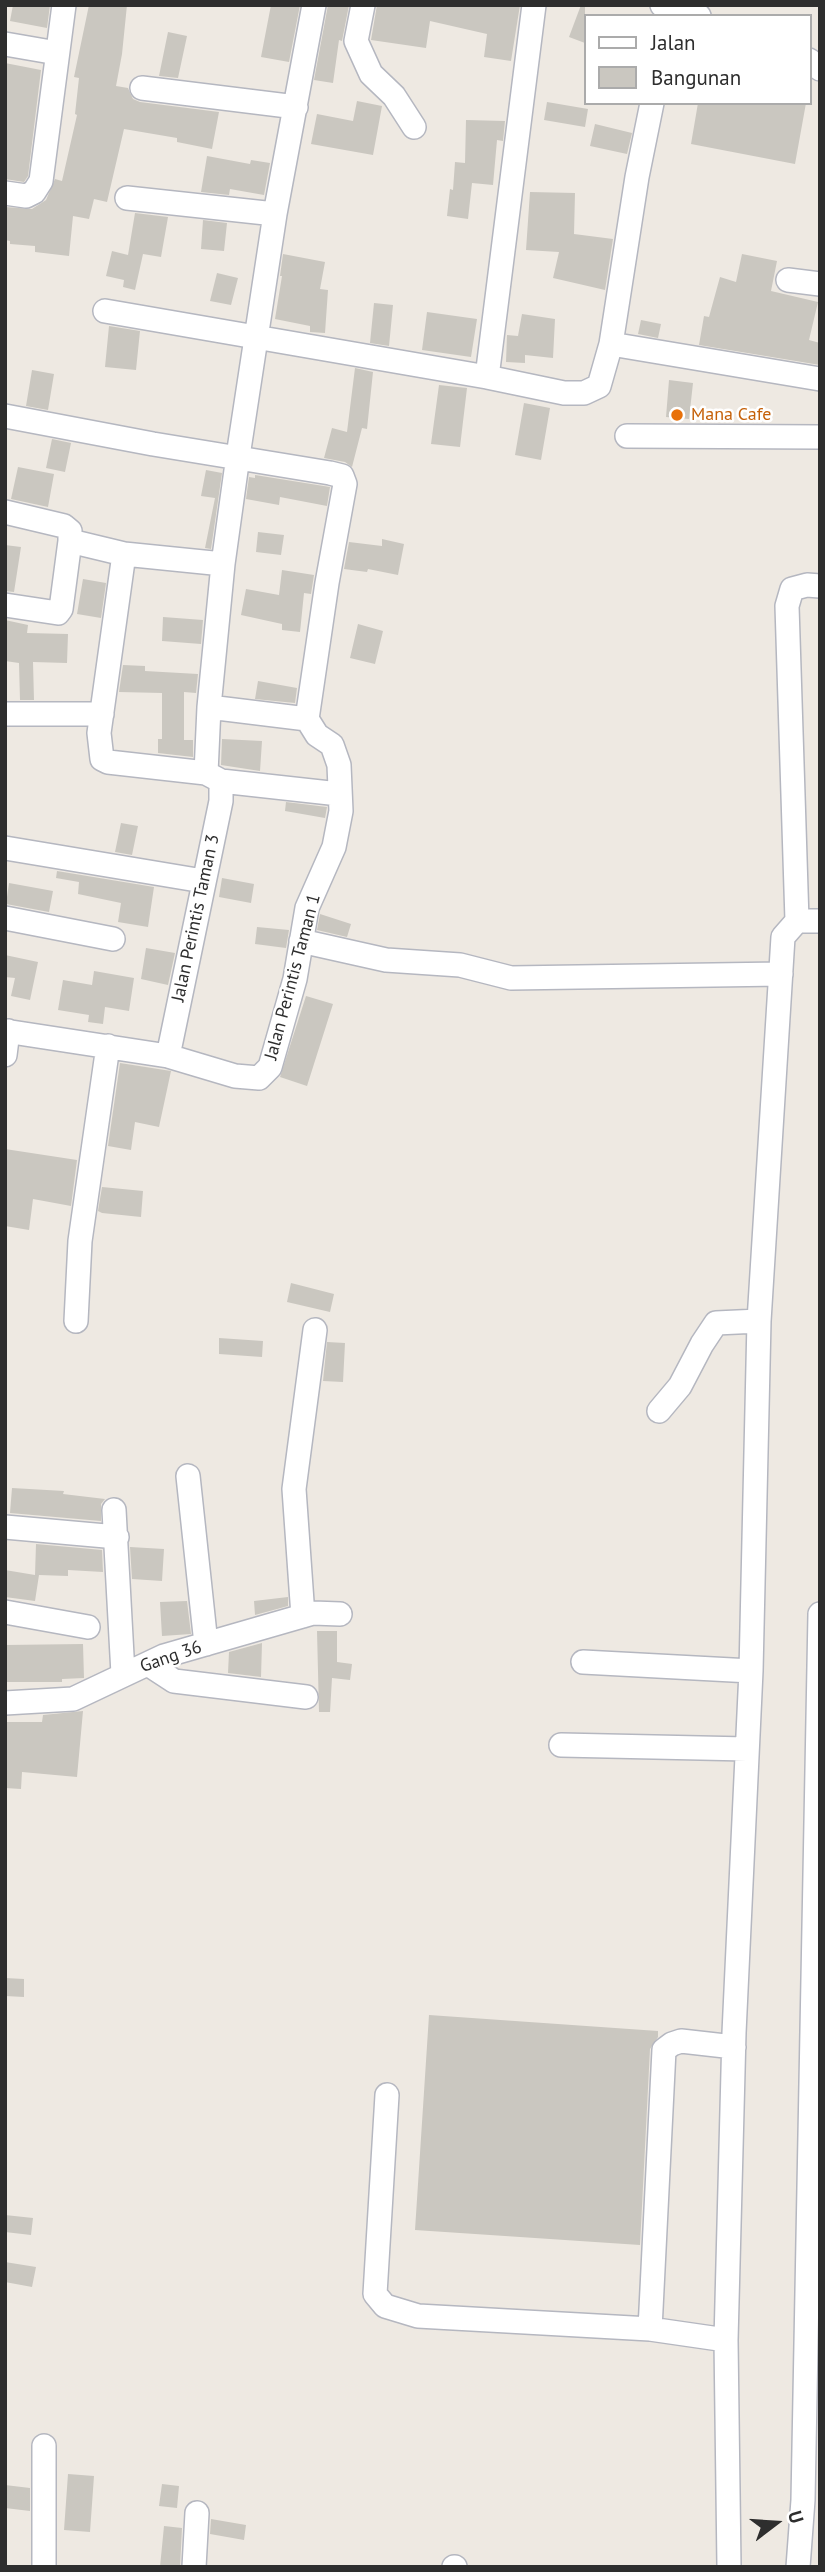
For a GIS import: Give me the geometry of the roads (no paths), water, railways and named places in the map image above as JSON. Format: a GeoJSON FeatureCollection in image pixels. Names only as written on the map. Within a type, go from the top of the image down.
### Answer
{"type":"FeatureCollection","features":[{"type":"Feature","properties":{"kind":"street"},"geometry":{"type":"LineString","coordinates":[[5,193],[26,196],[34,192],[41,181],[64,5]]}},
{"type":"Feature","properties":{"kind":"street","name":"Jalan Perintis Taman 3"},"geometry":{"type":"LineString","coordinates":[[168,1056],[221,801],[214,777],[209,707],[223,564],[275,214],[314,5]]}},
{"type":"Feature","properties":{"kind":"street"},"geometry":{"type":"LineString","coordinates":[[363,5],[356,41],[371,74],[394,96],[414,127]]}},
{"type":"Feature","properties":{"kind":"street"},"geometry":{"type":"LineString","coordinates":[[487,377],[534,5]]}},
{"type":"Feature","properties":{"kind":"street"},"geometry":{"type":"LineString","coordinates":[[668,10],[689,14]]}},
{"type":"Feature","properties":{"kind":"street"},"geometry":{"type":"LineString","coordinates":[[5,44],[57,53]]}},
{"type":"Feature","properties":{"kind":"street"},"geometry":{"type":"LineString","coordinates":[[142,88],[296,107]]}},
{"type":"Feature","properties":{"kind":"street"},"geometry":{"type":"LineString","coordinates":[[105,311],[256,335],[564,393],[584,393],[599,386],[611,344],[637,177],[652,105]]}},
{"type":"Feature","properties":{"kind":"street"},"geometry":{"type":"LineString","coordinates":[[127,198],[275,214]]}},
{"type":"Feature","properties":{"kind":"street"},"geometry":{"type":"LineString","coordinates":[[788,280],[820,284]]}},
{"type":"Feature","properties":{"kind":"street"},"geometry":{"type":"LineString","coordinates":[[611,344],[820,379]]}},
{"type":"Feature","properties":{"kind":"street"},"geometry":{"type":"LineString","coordinates":[[5,416],[153,444],[238,456],[342,477],[344,480],[307,719],[209,707]]}},
{"type":"Feature","properties":{"kind":"street"},"geometry":{"type":"LineString","coordinates":[[627,436],[820,437]]}},
{"type":"Feature","properties":{"kind":"street"},"geometry":{"type":"LineString","coordinates":[[5,512],[64,526],[70,531],[61,609],[58,613],[5,605]]}},
{"type":"Feature","properties":{"kind":"street"},"geometry":{"type":"LineString","coordinates":[[70,541],[124,554],[223,564]]}},
{"type":"Feature","properties":{"kind":"street"},"geometry":{"type":"LineString","coordinates":[[124,554],[99,733],[102,758],[108,762],[339,794]]}},
{"type":"Feature","properties":{"kind":"street"},"geometry":{"type":"LineString","coordinates":[[729,2567],[726,2340],[734,2047],[751,1671],[759,1321],[783,937],[809,921],[787,606],[792,589],[807,584],[820,586]]}},
{"type":"Feature","properties":{"kind":"street"},"geometry":{"type":"LineString","coordinates":[[5,714],[102,714]]}},
{"type":"Feature","properties":{"kind":"street","name":"Jalan Perintis Taman 1"},"geometry":{"type":"LineString","coordinates":[[168,1056],[235,1076],[259,1078],[270,1067],[295,979],[307,908],[334,847],[341,811],[339,765],[332,745],[317,735],[307,719]]}},
{"type":"Feature","properties":{"kind":"street"},"geometry":{"type":"LineString","coordinates":[[5,848],[203,881]]}},
{"type":"Feature","properties":{"kind":"street"},"geometry":{"type":"LineString","coordinates":[[5,918],[113,939]]}},
{"type":"Feature","properties":{"kind":"street"},"geometry":{"type":"LineString","coordinates":[[301,941],[386,960],[460,965],[511,978],[781,974]]}},
{"type":"Feature","properties":{"kind":"street"},"geometry":{"type":"LineString","coordinates":[[5,1055],[7,1031],[168,1056]]}},
{"type":"Feature","properties":{"kind":"street"},"geometry":{"type":"LineString","coordinates":[[76,1321],[80,1241],[108,1046]]}},
{"type":"Feature","properties":{"kind":"street"},"geometry":{"type":"LineString","coordinates":[[659,1411],[681,1386],[716,1323],[759,1321]]}},
{"type":"Feature","properties":{"kind":"street"},"geometry":{"type":"LineString","coordinates":[[303,1616],[294,1489],[316,1330]]}},
{"type":"Feature","properties":{"kind":"street"},"geometry":{"type":"LineString","coordinates":[[188,1476],[206,1644]]}},
{"type":"Feature","properties":{"kind":"street"},"geometry":{"type":"LineString","coordinates":[[114,1510],[122,1674]]}},
{"type":"Feature","properties":{"kind":"street"},"geometry":{"type":"LineString","coordinates":[[5,1527],[117,1537]]}},
{"type":"Feature","properties":{"kind":"street"},"geometry":{"type":"LineString","coordinates":[[5,1612],[88,1627]]}},
{"type":"Feature","properties":{"kind":"street","name":"Gang 36"},"geometry":{"type":"LineString","coordinates":[[5,1703],[73,1699],[100,1688],[122,1674],[206,1644],[313,1613],[340,1614]]}},
{"type":"Feature","properties":{"kind":"street"},"geometry":{"type":"LineString","coordinates":[[798,2567],[803,2486],[820,1614]]}},
{"type":"Feature","properties":{"kind":"street"},"geometry":{"type":"LineString","coordinates":[[583,1662],[751,1671]]}},
{"type":"Feature","properties":{"kind":"street"},"geometry":{"type":"LineString","coordinates":[[148,1664],[174,1681],[306,1697]]}},
{"type":"Feature","properties":{"kind":"street"},"geometry":{"type":"LineString","coordinates":[[561,1745],[747,1749]]}},
{"type":"Feature","properties":{"kind":"street"},"geometry":{"type":"LineString","coordinates":[[650,2329],[664,2050],[681,2041],[734,2047]]}},
{"type":"Feature","properties":{"kind":"street"},"geometry":{"type":"LineString","coordinates":[[387,2095],[375,2294],[385,2306],[418,2316],[650,2329],[726,2340]]}},
{"type":"Feature","properties":{"kind":"street"},"geometry":{"type":"LineString","coordinates":[[44,2446],[44,2567]]}},
{"type":"Feature","properties":{"kind":"street"},"geometry":{"type":"LineString","coordinates":[[194,2567],[197,2513]]}},
{"type":"Feature","properties":{"kind":"place","name":"Mana Cafe"},"geometry":{"type":"Point","coordinates":[677,415]}}]}
